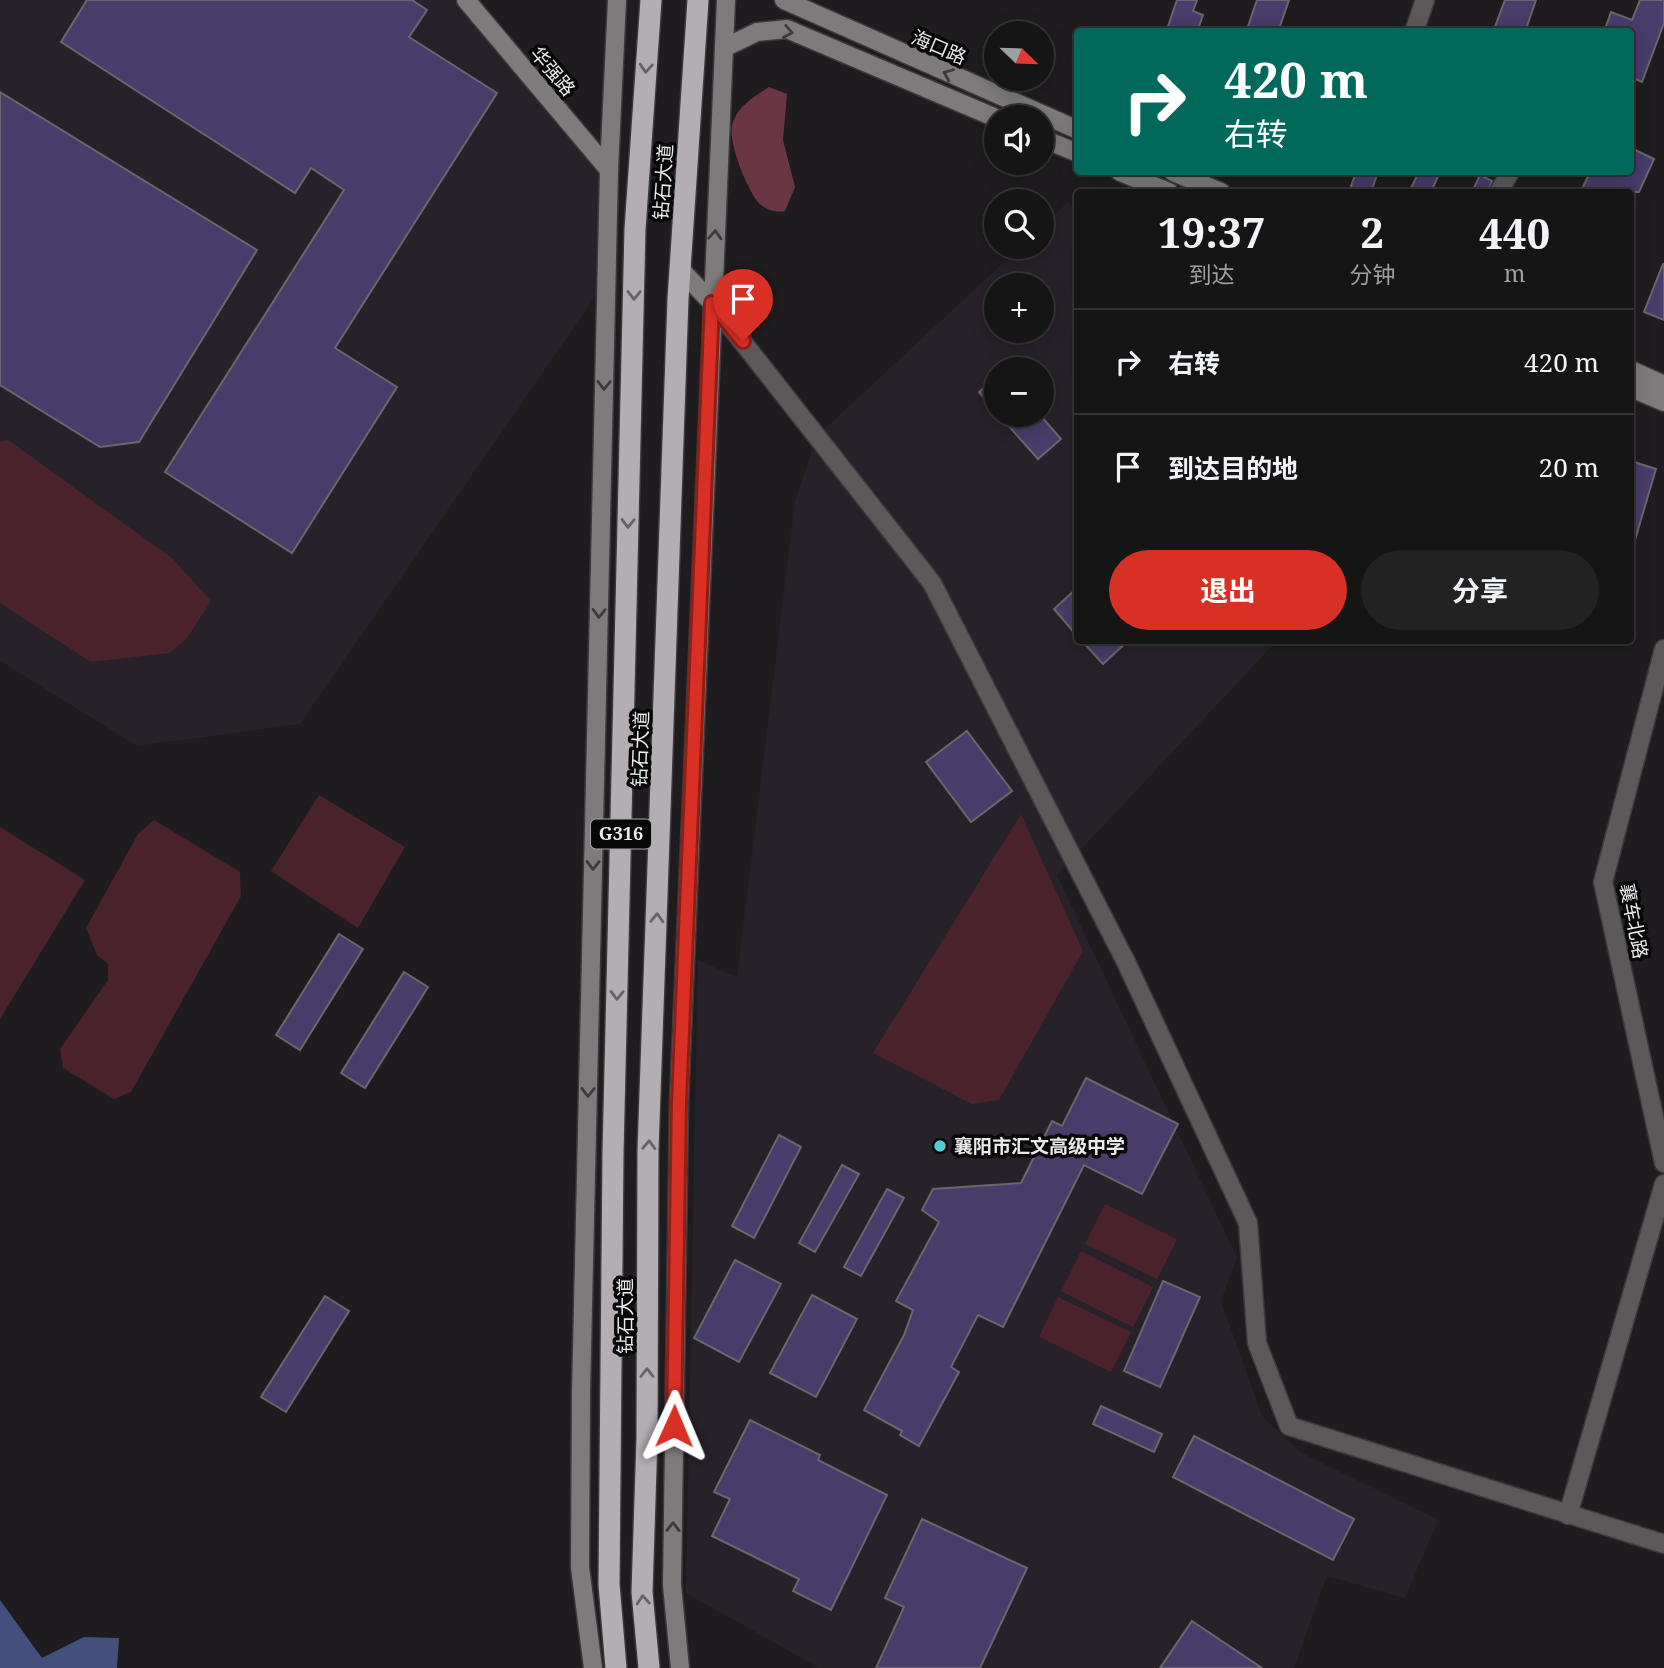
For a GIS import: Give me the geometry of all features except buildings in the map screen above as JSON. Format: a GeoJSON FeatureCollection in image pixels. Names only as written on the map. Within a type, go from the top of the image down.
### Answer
{"type":"FeatureCollection","features":[{"type":"Feature","properties":{"kind":"highway","name":"钻石大道"},"geometry":{"type":"LineString","coordinates":[[616,1668],[609,1584],[613,1153],[635,229],[651,0]]}},
{"type":"Feature","properties":{"kind":"highway","name":"钻石大道"},"geometry":{"type":"LineString","coordinates":[[649,1668],[642,1592],[647,1438],[648,1150],[680,269],[698,0]]}},
{"type":"Feature","properties":{"kind":"street","name":"华强路"},"geometry":{"type":"LineString","coordinates":[[466,0],[609,170]]}},
{"type":"Feature","properties":{"kind":"street"},"geometry":{"type":"LineString","coordinates":[[593,1668],[580,1567],[581,1393],[609,170],[617,0]]}},
{"type":"Feature","properties":{"kind":"street"},"geometry":{"type":"LineString","coordinates":[[680,1668],[672,1585],[679,1102],[726,0]]}},
{"type":"Feature","properties":{"kind":"street","name":"海口路"},"geometry":{"type":"LineString","coordinates":[[784,0],[1074,128]]}},
{"type":"Feature","properties":{"kind":"street"},"geometry":{"type":"LineString","coordinates":[[1414,28],[1425,0]]}},
{"type":"Feature","properties":{"kind":"street"},"geometry":{"type":"LineString","coordinates":[[724,48],[757,32],[787,29],[984,113]]}},
{"type":"Feature","properties":{"kind":"street"},"geometry":{"type":"LineString","coordinates":[[1054,143],[1074,151]]}},
{"type":"Feature","properties":{"kind":"street"},"geometry":{"type":"LineString","coordinates":[[609,170],[639,172]]}},
{"type":"Feature","properties":{"kind":"street"},"geometry":{"type":"LineString","coordinates":[[1127,175],[1162,189]]}},
{"type":"Feature","properties":{"kind":"street"},"geometry":{"type":"LineString","coordinates":[[1180,175],[1215,189]]}},
{"type":"Feature","properties":{"kind":"street"},"geometry":{"type":"LineString","coordinates":[[680,269],[712,303],[933,583],[1126,962],[1248,1223],[1257,1343],[1289,1426],[1664,1544]]}},
{"type":"Feature","properties":{"kind":"street"},"geometry":{"type":"LineString","coordinates":[[1634,371],[1664,385]]}},
{"type":"Feature","properties":{"kind":"street"},"geometry":{"type":"LineString","coordinates":[[1634,389],[1664,402]]}},
{"type":"Feature","properties":{"kind":"street","name":"襄车北路"},"geometry":{"type":"LineString","coordinates":[[1664,649],[1603,882],[1664,1163]]}},
{"type":"Feature","properties":{"kind":"street"},"geometry":{"type":"LineString","coordinates":[[1568,1515],[1664,1184]]}},
{"type":"Feature","properties":{"kind":"shaded area"},"geometry":{"type":"Polygon","coordinates":[[[0,0],[466,0],[609,170],[606,281],[300,724],[137,746],[0,661],[0,0]]]}},
{"type":"Feature","properties":{"kind":"shaded area"},"geometry":{"type":"Polygon","coordinates":[[[769,87],[787,94],[783,140],[795,187],[785,211],[782,212],[765,208],[755,198],[740,167],[733,143],[734,119],[742,108],[769,87]]]}},
{"type":"Feature","properties":{"kind":"shaded area","name":"襄阳市汇文高级中学"},"geometry":{"type":"Polygon","coordinates":[[[1068,202],[1074,209],[1074,644],[1274,644],[1057,875],[1237,1258],[1221,1301],[1262,1416],[1302,1453],[1438,1520],[1405,1598],[1327,1576],[1294,1668],[819,1668],[686,1593],[698,960],[737,977],[795,501],[817,436],[984,281],[984,343],[1054,343],[1054,273],[992,273],[1007,259],[1054,259],[1054,215],[1068,202]]]}},
{"type":"Feature","properties":{"kind":"shaded area"},"geometry":{"type":"Polygon","coordinates":[[[8,440],[172,558],[211,601],[187,638],[170,653],[91,662],[0,603],[0,441],[8,440]]]}},
{"type":"Feature","properties":{"kind":"shaded area"},"geometry":{"type":"Polygon","coordinates":[[[319,795],[405,847],[358,928],[271,871],[319,795]]]}},
{"type":"Feature","properties":{"kind":"shaded area"},"geometry":{"type":"Polygon","coordinates":[[[1021,814],[1083,951],[999,1100],[972,1104],[873,1053],[1021,814]]]}},
{"type":"Feature","properties":{"kind":"shaded area"},"geometry":{"type":"Polygon","coordinates":[[[154,820],[240,872],[241,896],[131,1092],[114,1099],[63,1068],[60,1049],[108,980],[108,964],[97,955],[86,928],[138,834],[154,820]]]}},
{"type":"Feature","properties":{"kind":"shaded area"},"geometry":{"type":"Polygon","coordinates":[[[0,827],[85,880],[0,1019],[0,827]]]}},
{"type":"Feature","properties":{"kind":"shaded area"},"geometry":{"type":"Polygon","coordinates":[[[1105,1204],[1177,1239],[1157,1279],[1085,1244],[1105,1204]]]}},
{"type":"Feature","properties":{"kind":"shaded area"},"geometry":{"type":"Polygon","coordinates":[[[1081,1251],[1153,1287],[1133,1327],[1061,1291],[1081,1251]]]}},
{"type":"Feature","properties":{"kind":"shaded area"},"geometry":{"type":"Polygon","coordinates":[[[1058,1297],[1131,1332],[1111,1372],[1039,1337],[1058,1297]]]}},
{"type":"Feature","properties":{"kind":"water"},"geometry":{"type":"Polygon","coordinates":[[[0,1600],[42,1658],[84,1637],[119,1638],[117,1668],[0,1668],[0,1600]]]}},
{"type":"Feature","properties":{"kind":"place","name":"襄阳市汇文高级中学"},"geometry":{"type":"Point","coordinates":[940,1146]}},
{"type":"Feature","properties":{"kind":"route"},"geometry":{"type":"LineString","coordinates":[[674,1426],[679,1102],[712,303],[743,341]]}}]}
